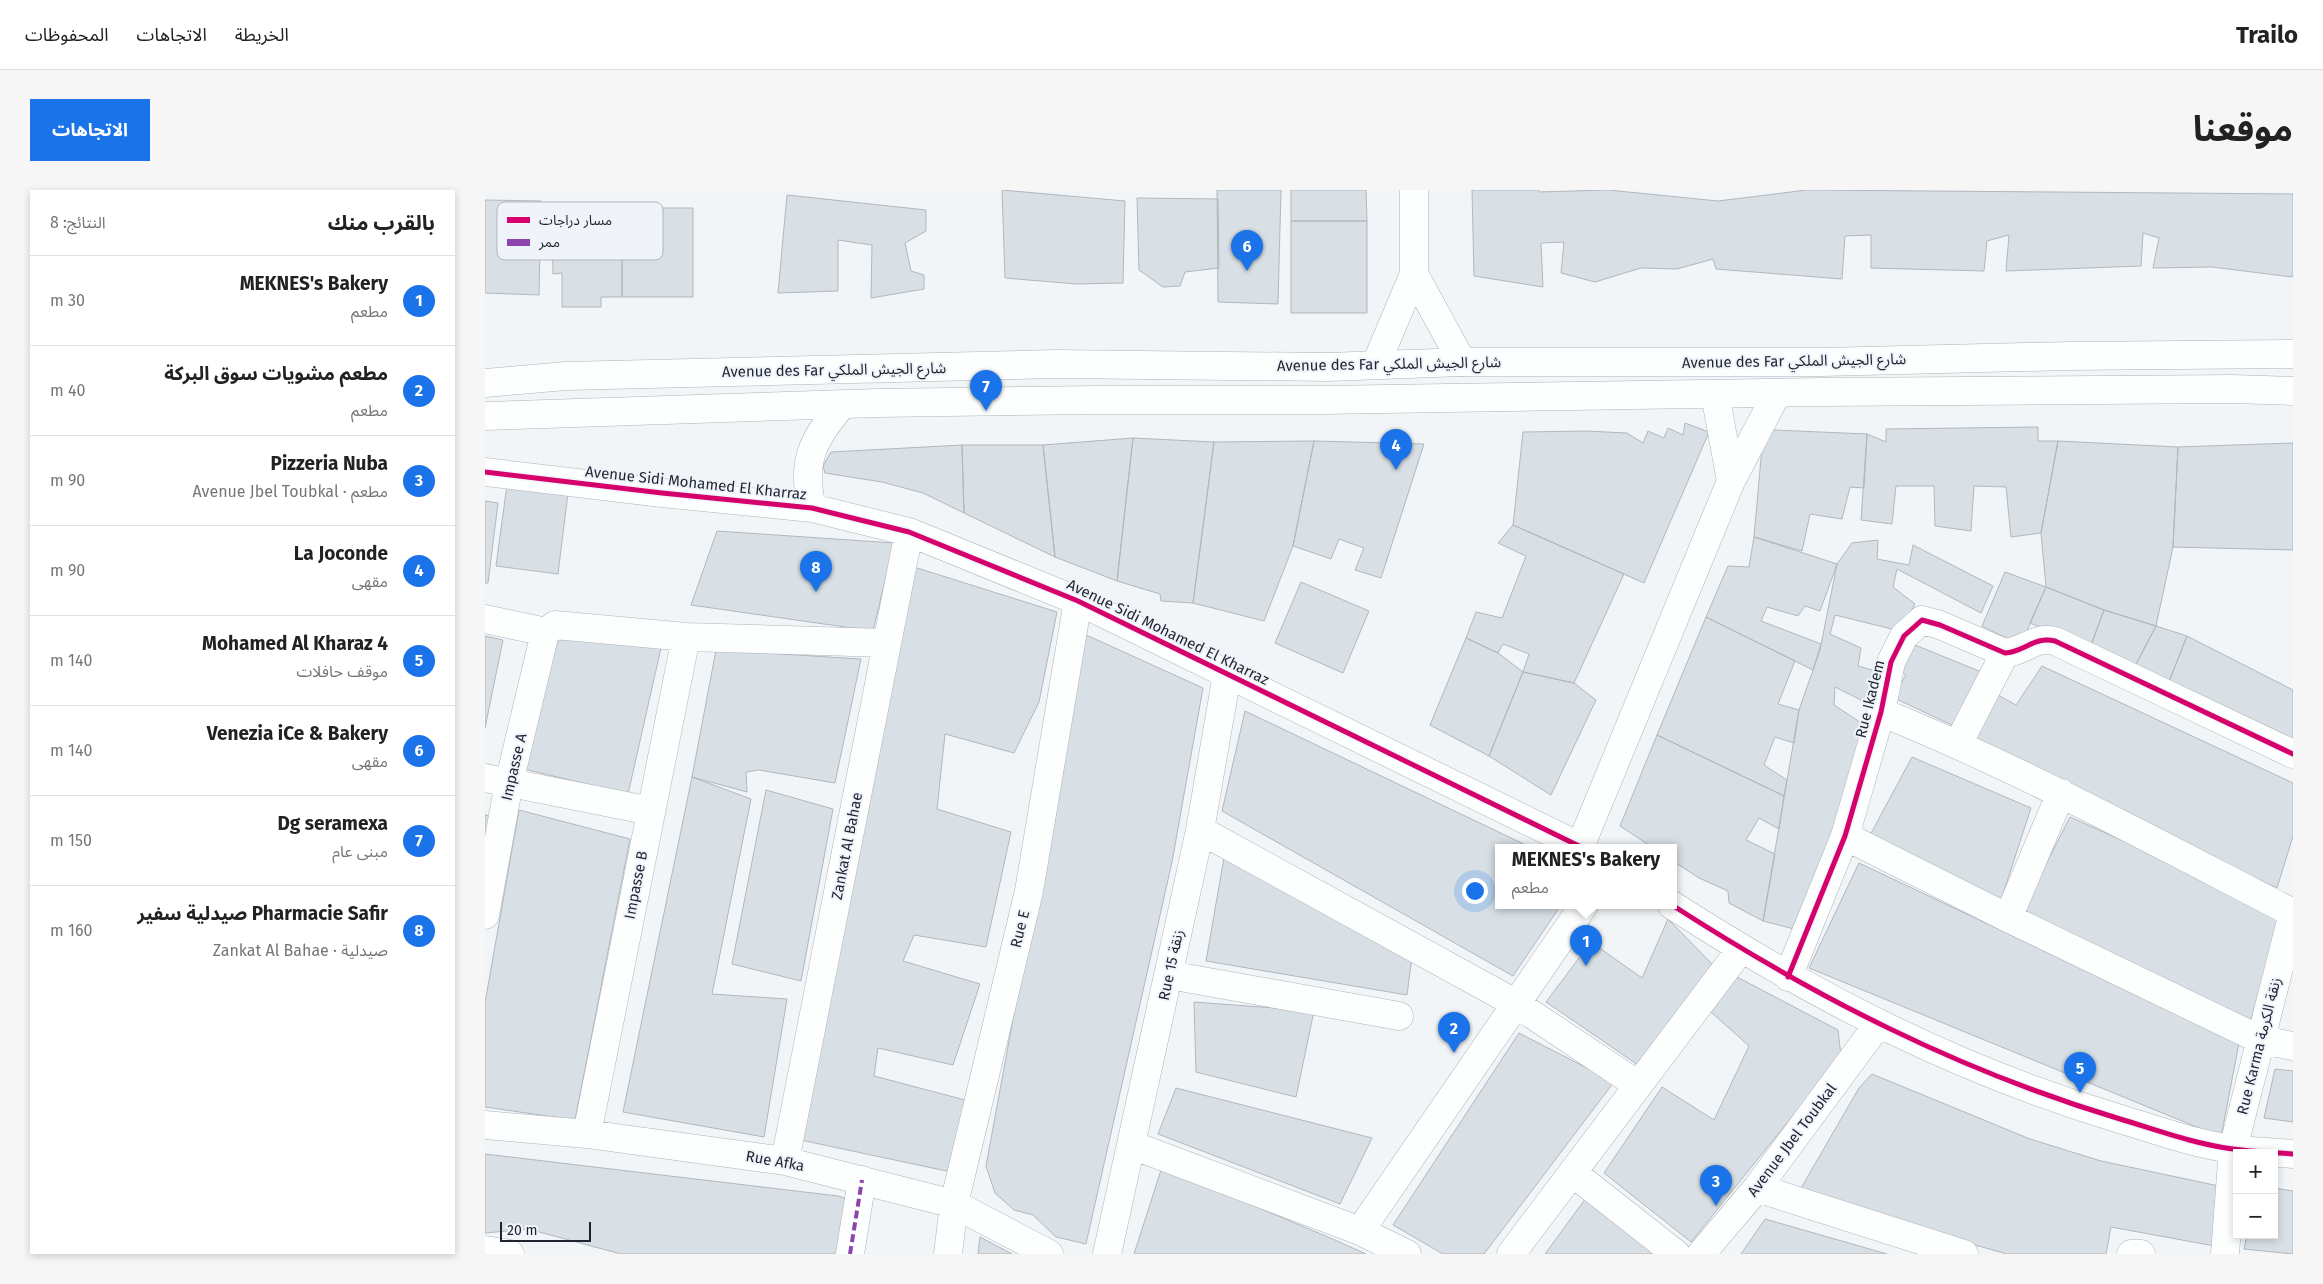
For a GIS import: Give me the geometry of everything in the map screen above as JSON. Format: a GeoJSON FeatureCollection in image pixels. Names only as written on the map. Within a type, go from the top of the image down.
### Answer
{"type":"FeatureCollection","features":[{"type":"Feature","properties":{"kind":"street"},"geometry":{"type":"LineString","coordinates":[[1376,364],[1414,274],[1413,190]]}},
{"type":"Feature","properties":{"kind":"street"},"geometry":{"type":"LineString","coordinates":[[1414,274],[1462,362]]}},
{"type":"Feature","properties":{"kind":"street","name":"Avenue des Far شارع الجيش الملكي"},"geometry":{"type":"LineString","coordinates":[[485,383],[566,376],[1056,364],[1328,366],[1462,362],[1823,362],[2069,356],[2293,354]]}},
{"type":"Feature","properties":{"kind":"street","name":"Avenue des Far شارع الجيش الملكي"},"geometry":{"type":"LineString","coordinates":[[485,416],[1089,400],[1323,400],[1777,393],[2222,390],[2293,392]]}},
{"type":"Feature","properties":{"kind":"street"},"geometry":{"type":"LineString","coordinates":[[1582,844],[1731,481],[1777,393]]}},
{"type":"Feature","properties":{"kind":"street"},"geometry":{"type":"LineString","coordinates":[[1715,394],[1731,481]]}},
{"type":"Feature","properties":{"kind":"street"},"geometry":{"type":"LineString","coordinates":[[812,508],[806,478],[810,454],[821,430],[841,406]]}},
{"type":"Feature","properties":{"kind":"street","name":"Avenue Sidi Mohamed El Kharraz"},"geometry":{"type":"LineString","coordinates":[[485,472],[662,493],[812,508],[909,532],[979,558],[1078,601],[1575,844]]}},
{"type":"Feature","properties":{"kind":"street","name":"Zankat Al Bahae"},"geometry":{"type":"LineString","coordinates":[[785,1161],[909,532]]}},
{"type":"Feature","properties":{"kind":"street","name":"Rue E"},"geometry":{"type":"LineString","coordinates":[[948,1254],[954,1204],[1029,891],[1078,601]]}},
{"type":"Feature","properties":{"kind":"street"},"geometry":{"type":"LineString","coordinates":[[485,619],[551,629],[686,637],[886,643]]}},
{"type":"Feature","properties":{"kind":"street","name":"Rue Ikadem"},"geometry":{"type":"LineString","coordinates":[[1788,977],[1845,836],[1881,712],[1891,662],[1904,636],[1922,620],[1940,625],[2005,653]]}},
{"type":"Feature","properties":{"kind":"street","name":"Impasse A"},"geometry":{"type":"LineString","coordinates":[[485,915],[497,781],[551,629]]}},
{"type":"Feature","properties":{"kind":"street","name":"Impasse B"},"geometry":{"type":"LineString","coordinates":[[587,1134],[686,637]]}},
{"type":"Feature","properties":{"kind":"street"},"geometry":{"type":"LineString","coordinates":[[1958,744],[2005,653],[2016,651],[2039,640],[2055,641],[2293,754]]}},
{"type":"Feature","properties":{"kind":"street","name":"Rue 15 زنقة"},"geometry":{"type":"LineString","coordinates":[[1107,1254],[1200,830],[1227,675]]}},
{"type":"Feature","properties":{"kind":"street"},"geometry":{"type":"LineString","coordinates":[[1881,712],[1958,744],[2061,793],[2293,913]]}},
{"type":"Feature","properties":{"kind":"street"},"geometry":{"type":"LineString","coordinates":[[497,781],[651,812]]}},
{"type":"Feature","properties":{"kind":"street"},"geometry":{"type":"LineString","coordinates":[[2008,918],[2061,793]]}},
{"type":"Feature","properties":{"kind":"street"},"geometry":{"type":"LineString","coordinates":[[1200,830],[1515,1003],[1638,1084]]}},
{"type":"Feature","properties":{"kind":"street"},"geometry":{"type":"LineString","coordinates":[[1845,836],[2008,918],[2261,1040],[2293,1046]]}},
{"type":"Feature","properties":{"kind":"street"},"geometry":{"type":"LineString","coordinates":[[1677,908],[1788,977],[1921,1045],[2019,1086],[2197,1142],[2233,1149]]}},
{"type":"Feature","properties":{"kind":"street"},"geometry":{"type":"LineString","coordinates":[[1360,1231],[1581,909]]}},
{"type":"Feature","properties":{"kind":"street","name":"Rue Karma زنقة الكرمة"},"geometry":{"type":"LineString","coordinates":[[2225,1254],[2233,1149],[2293,913]]}},
{"type":"Feature","properties":{"kind":"street"},"geometry":{"type":"LineString","coordinates":[[1511,1254],[1741,949]]}},
{"type":"Feature","properties":{"kind":"street"},"geometry":{"type":"LineString","coordinates":[[1169,975],[1399,1016]]}},
{"type":"Feature","properties":{"kind":"street","name":"Avenue Jbel Toubkal"},"geometry":{"type":"LineString","coordinates":[[1701,1254],[1757,1188],[1879,1024]]}},
{"type":"Feature","properties":{"kind":"street","name":"Rue Afka"},"geometry":{"type":"LineString","coordinates":[[485,1125],[587,1134],[785,1161],[954,1204],[1049,1254]]}},
{"type":"Feature","properties":{"kind":"street"},"geometry":{"type":"LineString","coordinates":[[1132,1145],[1360,1231],[1407,1254]]}},
{"type":"Feature","properties":{"kind":"street"},"geometry":{"type":"LineString","coordinates":[[2278,1153],[2293,1154]]}},
{"type":"Feature","properties":{"kind":"street"},"geometry":{"type":"LineString","coordinates":[[1573,1173],[1677,1254]]}},
{"type":"Feature","properties":{"kind":"street"},"geometry":{"type":"LineString","coordinates":[[850,1254],[862,1180]]}},
{"type":"Feature","properties":{"kind":"street"},"geometry":{"type":"LineString","coordinates":[[1757,1188],[1964,1254]]}},
{"type":"Feature","properties":{"kind":"street"},"geometry":{"type":"LineString","coordinates":[[485,1250],[510,1254]]}},
{"type":"Feature","properties":{"kind":"street"},"geometry":{"type":"LineString","coordinates":[[2131,1254],[2141,1254]]}},
{"type":"Feature","properties":{"kind":"building"},"geometry":{"type":"Polygon","coordinates":[[[1002,190],[1125,201],[1123,283],[1076,284],[1005,278],[1002,190]]]}},
{"type":"Feature","properties":{"kind":"building"},"geometry":{"type":"Polygon","coordinates":[[[1217,190],[1281,190],[1278,304],[1218,302],[1217,190]]]}},
{"type":"Feature","properties":{"kind":"building"},"geometry":{"type":"Polygon","coordinates":[[[1291,190],[1366,190],[1367,221],[1291,221],[1291,190]]]}},
{"type":"Feature","properties":{"kind":"building"},"geometry":{"type":"Polygon","coordinates":[[[1472,190],[1539,190],[1539,192],[1608,190],[1718,201],[1807,190],[2293,194],[2293,274],[2292,277],[2212,267],[2153,268],[2159,238],[2143,233],[2141,266],[2006,271],[2009,235],[1987,241],[1984,271],[1871,268],[1871,235],[1845,236],[1842,279],[1716,269],[1713,259],[1677,269],[1641,268],[1595,282],[1561,273],[1564,242],[1541,243],[1543,287],[1474,276],[1472,190]]]}},
{"type":"Feature","properties":{"kind":"building"},"geometry":{"type":"Polygon","coordinates":[[[787,195],[926,210],[926,231],[905,243],[911,271],[924,275],[924,289],[871,298],[872,245],[838,240],[838,291],[778,293],[787,195]]]}},
{"type":"Feature","properties":{"kind":"building"},"geometry":{"type":"Polygon","coordinates":[[[1137,198],[1218,199],[1219,268],[1185,272],[1180,286],[1163,287],[1139,270],[1137,198]]]}},
{"type":"Feature","properties":{"kind":"building"},"geometry":{"type":"Polygon","coordinates":[[[485,200],[541,201],[497,202],[497,260],[540,260],[539,295],[485,293],[485,200]]]}},
{"type":"Feature","properties":{"kind":"building"},"geometry":{"type":"Polygon","coordinates":[[[663,208],[693,208],[693,297],[622,297],[622,260],[663,260],[663,208]]]}},
{"type":"Feature","properties":{"kind":"building"},"geometry":{"type":"Polygon","coordinates":[[[1291,221],[1367,221],[1367,313],[1291,313],[1291,221]]]}},
{"type":"Feature","properties":{"kind":"building"},"geometry":{"type":"Polygon","coordinates":[[[553,260],[622,260],[622,297],[601,297],[601,307],[562,307],[562,273],[553,274],[553,260]]]}},
{"type":"Feature","properties":{"kind":"building"},"geometry":{"type":"Polygon","coordinates":[[[1685,423],[1709,432],[1644,583],[1513,525],[1523,432],[1586,431],[1627,433],[1643,443],[1648,431],[1664,438],[1668,428],[1683,435],[1685,423]]]}},
{"type":"Feature","properties":{"kind":"building"},"geometry":{"type":"Polygon","coordinates":[[[2038,427],[2038,441],[2058,441],[2041,533],[2011,537],[2006,487],[1974,486],[1971,531],[1935,526],[1934,486],[1896,486],[1892,524],[1861,520],[1867,434],[1886,442],[1886,429],[2038,427]]]}},
{"type":"Feature","properties":{"kind":"building"},"geometry":{"type":"Polygon","coordinates":[[[1773,430],[1867,434],[1864,488],[1850,487],[1842,519],[1810,514],[1802,551],[1754,537],[1762,447],[1773,430]]]}},
{"type":"Feature","properties":{"kind":"building"},"geometry":{"type":"Polygon","coordinates":[[[1133,438],[1117,581],[1055,557],[1043,445],[1133,438]]]}},
{"type":"Feature","properties":{"kind":"building"},"geometry":{"type":"Polygon","coordinates":[[[1133,438],[1214,442],[1193,603],[1161,601],[1160,594],[1117,581],[1133,438]]]}},
{"type":"Feature","properties":{"kind":"building"},"geometry":{"type":"Polygon","coordinates":[[[1314,441],[1424,444],[1381,578],[1355,570],[1364,548],[1339,539],[1331,559],[1293,546],[1314,441]]]}},
{"type":"Feature","properties":{"kind":"building"},"geometry":{"type":"Polygon","coordinates":[[[1314,441],[1293,546],[1264,621],[1193,603],[1214,442],[1314,441]]]}},
{"type":"Feature","properties":{"kind":"building"},"geometry":{"type":"Polygon","coordinates":[[[2058,441],[2178,447],[2173,547],[2156,626],[2104,610],[2046,587],[2041,533],[2058,441]]]}},
{"type":"Feature","properties":{"kind":"building"},"geometry":{"type":"Polygon","coordinates":[[[2293,443],[2293,550],[2173,547],[2178,447],[2293,443]]]}},
{"type":"Feature","properties":{"kind":"building"},"geometry":{"type":"Polygon","coordinates":[[[962,445],[1043,445],[1055,557],[964,513],[962,445]]]}},
{"type":"Feature","properties":{"kind":"building"},"geometry":{"type":"Polygon","coordinates":[[[962,445],[964,513],[923,493],[882,482],[825,473],[823,466],[831,452],[962,445]]]}},
{"type":"Feature","properties":{"kind":"building"},"geometry":{"type":"Polygon","coordinates":[[[507,485],[568,493],[558,574],[496,566],[507,485]]]}},
{"type":"Feature","properties":{"kind":"building"},"geometry":{"type":"Polygon","coordinates":[[[485,501],[498,503],[488,583],[485,583],[485,501]]]}},
{"type":"Feature","properties":{"kind":"building"},"geometry":{"type":"Polygon","coordinates":[[[1513,525],[1624,574],[1574,683],[1523,672],[1529,654],[1503,644],[1498,653],[1466,638],[1476,612],[1502,618],[1526,556],[1498,543],[1513,525]]]}},
{"type":"Feature","properties":{"kind":"building"},"geometry":{"type":"Polygon","coordinates":[[[717,531],[894,543],[873,631],[691,605],[717,531]]]}},
{"type":"Feature","properties":{"kind":"building"},"geometry":{"type":"Polygon","coordinates":[[[1754,537],[1837,564],[1820,611],[1805,606],[1798,616],[1767,607],[1761,621],[1821,644],[1813,670],[1706,617],[1728,566],[1749,567],[1754,537]]]}},
{"type":"Feature","properties":{"kind":"building"},"geometry":{"type":"Polygon","coordinates":[[[1878,540],[1877,559],[1909,565],[1913,545],[1993,586],[1981,613],[1897,569],[1893,587],[1915,604],[1900,631],[1835,615],[1830,634],[1861,648],[1858,666],[1883,673],[1871,705],[1835,687],[1834,705],[1863,724],[1871,733],[1798,930],[1763,921],[1799,710],[1820,650],[1837,564],[1852,543],[1878,540]]]}},
{"type":"Feature","properties":{"kind":"building"},"geometry":{"type":"Polygon","coordinates":[[[914,567],[1057,612],[1039,702],[1014,753],[945,734],[937,809],[1011,832],[986,947],[914,935],[903,961],[980,984],[953,1065],[878,1048],[874,1076],[965,1100],[951,1172],[796,1139],[914,567]]]}},
{"type":"Feature","properties":{"kind":"building"},"geometry":{"type":"Polygon","coordinates":[[[2005,572],[2046,587],[2021,645],[1982,626],[2005,572]]]}},
{"type":"Feature","properties":{"kind":"building"},"geometry":{"type":"Polygon","coordinates":[[[1301,582],[1369,611],[1343,673],[1275,643],[1301,582]]]}},
{"type":"Feature","properties":{"kind":"building"},"geometry":{"type":"Polygon","coordinates":[[[2046,587],[2104,610],[2090,648],[2030,623],[2046,587]]]}},
{"type":"Feature","properties":{"kind":"building"},"geometry":{"type":"Polygon","coordinates":[[[2104,610],[2156,626],[2133,670],[2090,648],[2104,610]]]}},
{"type":"Feature","properties":{"kind":"building"},"geometry":{"type":"Polygon","coordinates":[[[1706,617],[1795,661],[1778,704],[1799,710],[1794,743],[1775,737],[1764,765],[1787,780],[1784,796],[1657,735],[1706,617]]]}},
{"type":"Feature","properties":{"kind":"building"},"geometry":{"type":"Polygon","coordinates":[[[2156,626],[2187,636],[2168,684],[2133,670],[2156,626]]]}},
{"type":"Feature","properties":{"kind":"building"},"geometry":{"type":"Polygon","coordinates":[[[555,632],[661,648],[628,794],[524,769],[555,632]]]}},
{"type":"Feature","properties":{"kind":"building"},"geometry":{"type":"Polygon","coordinates":[[[1084,634],[1203,688],[1172,862],[1086,1244],[1056,1237],[1033,1215],[1014,1210],[995,1193],[986,1166],[1084,634]]]}},
{"type":"Feature","properties":{"kind":"building"},"geometry":{"type":"Polygon","coordinates":[[[485,636],[503,640],[485,728],[485,636]]]}},
{"type":"Feature","properties":{"kind":"building"},"geometry":{"type":"Polygon","coordinates":[[[2187,636],[2293,690],[2293,739],[2168,684],[2187,636]]]}},
{"type":"Feature","properties":{"kind":"building"},"geometry":{"type":"Polygon","coordinates":[[[1466,638],[1498,653],[1523,672],[1489,756],[1430,725],[1466,638]]]}},
{"type":"Feature","properties":{"kind":"building"},"geometry":{"type":"Polygon","coordinates":[[[1910,643],[1989,675],[1958,728],[1892,697],[1906,675],[1892,666],[1910,643]]]}},
{"type":"Feature","properties":{"kind":"building"},"geometry":{"type":"Polygon","coordinates":[[[716,650],[861,659],[835,783],[759,770],[746,772],[747,792],[692,777],[716,650]]]}},
{"type":"Feature","properties":{"kind":"building"},"geometry":{"type":"Polygon","coordinates":[[[2042,666],[2293,783],[2293,836],[2277,888],[1964,743],[1998,695],[2016,705],[2042,666]]]}},
{"type":"Feature","properties":{"kind":"building"},"geometry":{"type":"Polygon","coordinates":[[[1523,672],[1574,683],[1596,700],[1551,795],[1489,756],[1523,672]]]}},
{"type":"Feature","properties":{"kind":"building"},"geometry":{"type":"Polygon","coordinates":[[[1245,711],[1524,844],[1495,844],[1495,909],[1558,909],[1513,976],[1222,811],[1245,711]]]}},
{"type":"Feature","properties":{"kind":"building"},"geometry":{"type":"Polygon","coordinates":[[[1657,735],[1784,796],[1779,829],[1759,818],[1746,840],[1775,854],[1763,921],[1729,903],[1728,891],[1699,878],[1677,864],[1677,844],[1647,844],[1620,826],[1657,735]]]}},
{"type":"Feature","properties":{"kind":"building"},"geometry":{"type":"Polygon","coordinates":[[[1912,757],[2031,808],[1998,909],[1868,839],[1912,757]]]}},
{"type":"Feature","properties":{"kind":"building"},"geometry":{"type":"Polygon","coordinates":[[[692,777],[751,799],[712,994],[787,999],[764,1137],[623,1112],[692,777]]]}},
{"type":"Feature","properties":{"kind":"building"},"geometry":{"type":"Polygon","coordinates":[[[766,790],[833,809],[801,981],[732,964],[766,790]]]}},
{"type":"Feature","properties":{"kind":"building"},"geometry":{"type":"Polygon","coordinates":[[[519,810],[630,839],[575,1120],[485,1107],[485,1003],[519,810]]]}},
{"type":"Feature","properties":{"kind":"building"},"geometry":{"type":"Polygon","coordinates":[[[485,815],[492,816],[485,843],[485,815]]]}},
{"type":"Feature","properties":{"kind":"building"},"geometry":{"type":"Polygon","coordinates":[[[2070,817],[2284,913],[2250,1023],[2021,913],[2070,817]]]}},
{"type":"Feature","properties":{"kind":"building"},"geometry":{"type":"Polygon","coordinates":[[[1225,852],[1412,957],[1407,995],[1206,961],[1225,852]]]}},
{"type":"Feature","properties":{"kind":"building"},"geometry":{"type":"Polygon","coordinates":[[[1859,863],[2239,1043],[2221,1137],[1809,968],[1859,863]]]}},
{"type":"Feature","properties":{"kind":"building"},"geometry":{"type":"Polygon","coordinates":[[[1668,919],[1713,965],[1638,1065],[1546,1002],[1591,942],[1642,978],[1668,919]]]}},
{"type":"Feature","properties":{"kind":"building"},"geometry":{"type":"Polygon","coordinates":[[[1737,977],[1838,1030],[1841,1056],[1691,1242],[1604,1173],[1662,1087],[1714,1120],[1749,1046],[1711,1012],[1737,977]]]}},
{"type":"Feature","properties":{"kind":"building"},"geometry":{"type":"Polygon","coordinates":[[[1194,1002],[1314,1011],[1296,1097],[1196,1072],[1194,1002]]]}},
{"type":"Feature","properties":{"kind":"building"},"geometry":{"type":"Polygon","coordinates":[[[1519,1033],[1614,1082],[1484,1254],[1443,1254],[1393,1225],[1519,1033]]]}},
{"type":"Feature","properties":{"kind":"building"},"geometry":{"type":"Polygon","coordinates":[[[2275,1069],[2293,1071],[2293,1122],[2264,1118],[2275,1069]]]}},
{"type":"Feature","properties":{"kind":"building"},"geometry":{"type":"Polygon","coordinates":[[[1872,1074],[2030,1139],[2101,1161],[2219,1186],[2220,1247],[2111,1227],[2106,1254],[2007,1254],[1797,1195],[1859,1088],[1872,1074]]]}},
{"type":"Feature","properties":{"kind":"building"},"geometry":{"type":"Polygon","coordinates":[[[1176,1088],[1372,1138],[1340,1204],[1158,1134],[1176,1088]]]}},
{"type":"Feature","properties":{"kind":"building"},"geometry":{"type":"Polygon","coordinates":[[[485,1154],[838,1196],[851,1200],[843,1254],[621,1254],[528,1229],[485,1233],[485,1154]]]}},
{"type":"Feature","properties":{"kind":"building"},"geometry":{"type":"Polygon","coordinates":[[[1162,1167],[1335,1240],[1366,1254],[1134,1254],[1162,1167]]]}},
{"type":"Feature","properties":{"kind":"building"},"geometry":{"type":"Polygon","coordinates":[[[2278,1189],[2293,1191],[2293,1254],[2244,1249],[2246,1239],[2278,1239],[2278,1189]]]}},
{"type":"Feature","properties":{"kind":"building"},"geometry":{"type":"Polygon","coordinates":[[[1591,1191],[1673,1254],[1545,1254],[1591,1191]]]}},
{"type":"Feature","properties":{"kind":"building"},"geometry":{"type":"Polygon","coordinates":[[[1765,1219],[1887,1254],[1741,1254],[1765,1219]]]}},
{"type":"Feature","properties":{"kind":"building"},"geometry":{"type":"Polygon","coordinates":[[[980,1237],[1012,1254],[978,1254],[980,1237]]]}},
{"type":"Feature","properties":{"kind":"marked path"},"geometry":{"type":"LineString","coordinates":[[850,1254],[862,1180]]}},
{"type":"Feature","properties":{"kind":"cycle path"},"geometry":{"type":"LineString","coordinates":[[485,472],[662,493],[812,508],[909,532],[1078,601],[1575,844]]}},
{"type":"Feature","properties":{"kind":"cycle path"},"geometry":{"type":"LineString","coordinates":[[1788,977],[1845,836],[1881,712],[1891,662],[1904,636],[1922,620],[1940,625],[2005,653],[2018,650],[2035,642],[2055,641],[2293,754]]}},
{"type":"Feature","properties":{"kind":"cycle path"},"geometry":{"type":"LineString","coordinates":[[1677,908],[1726,939],[1834,1000],[1944,1054],[2001,1078],[2060,1100],[2190,1140],[2218,1147],[2293,1154]]}},
{"type":"Feature","properties":{"kind":"place","name":"Venezia iCe & Bakery"},"geometry":{"type":"Point","coordinates":[1247,271]}},
{"type":"Feature","properties":{"kind":"place","name":"Dg seramexa"},"geometry":{"type":"Point","coordinates":[986,411]}},
{"type":"Feature","properties":{"kind":"place","name":"La Joconde"},"geometry":{"type":"Point","coordinates":[1396,470]}},
{"type":"Feature","properties":{"kind":"place","name":"Pharmacie Safir صيدلية سفير"},"geometry":{"type":"Point","coordinates":[816,592]}},
{"type":"Feature","properties":{"kind":"place","name":"MEKNES's Bakery"},"geometry":{"type":"Point","coordinates":[1586,966]}},
{"type":"Feature","properties":{"kind":"place","name":"مطعم مشويات سوق البركة"},"geometry":{"type":"Point","coordinates":[1454,1053]}},
{"type":"Feature","properties":{"kind":"place","name":"Mohamed Al Kharaz 4"},"geometry":{"type":"Point","coordinates":[2080,1093]}},
{"type":"Feature","properties":{"kind":"place","name":"Pizzeria Nuba"},"geometry":{"type":"Point","coordinates":[1716,1206]}}]}
